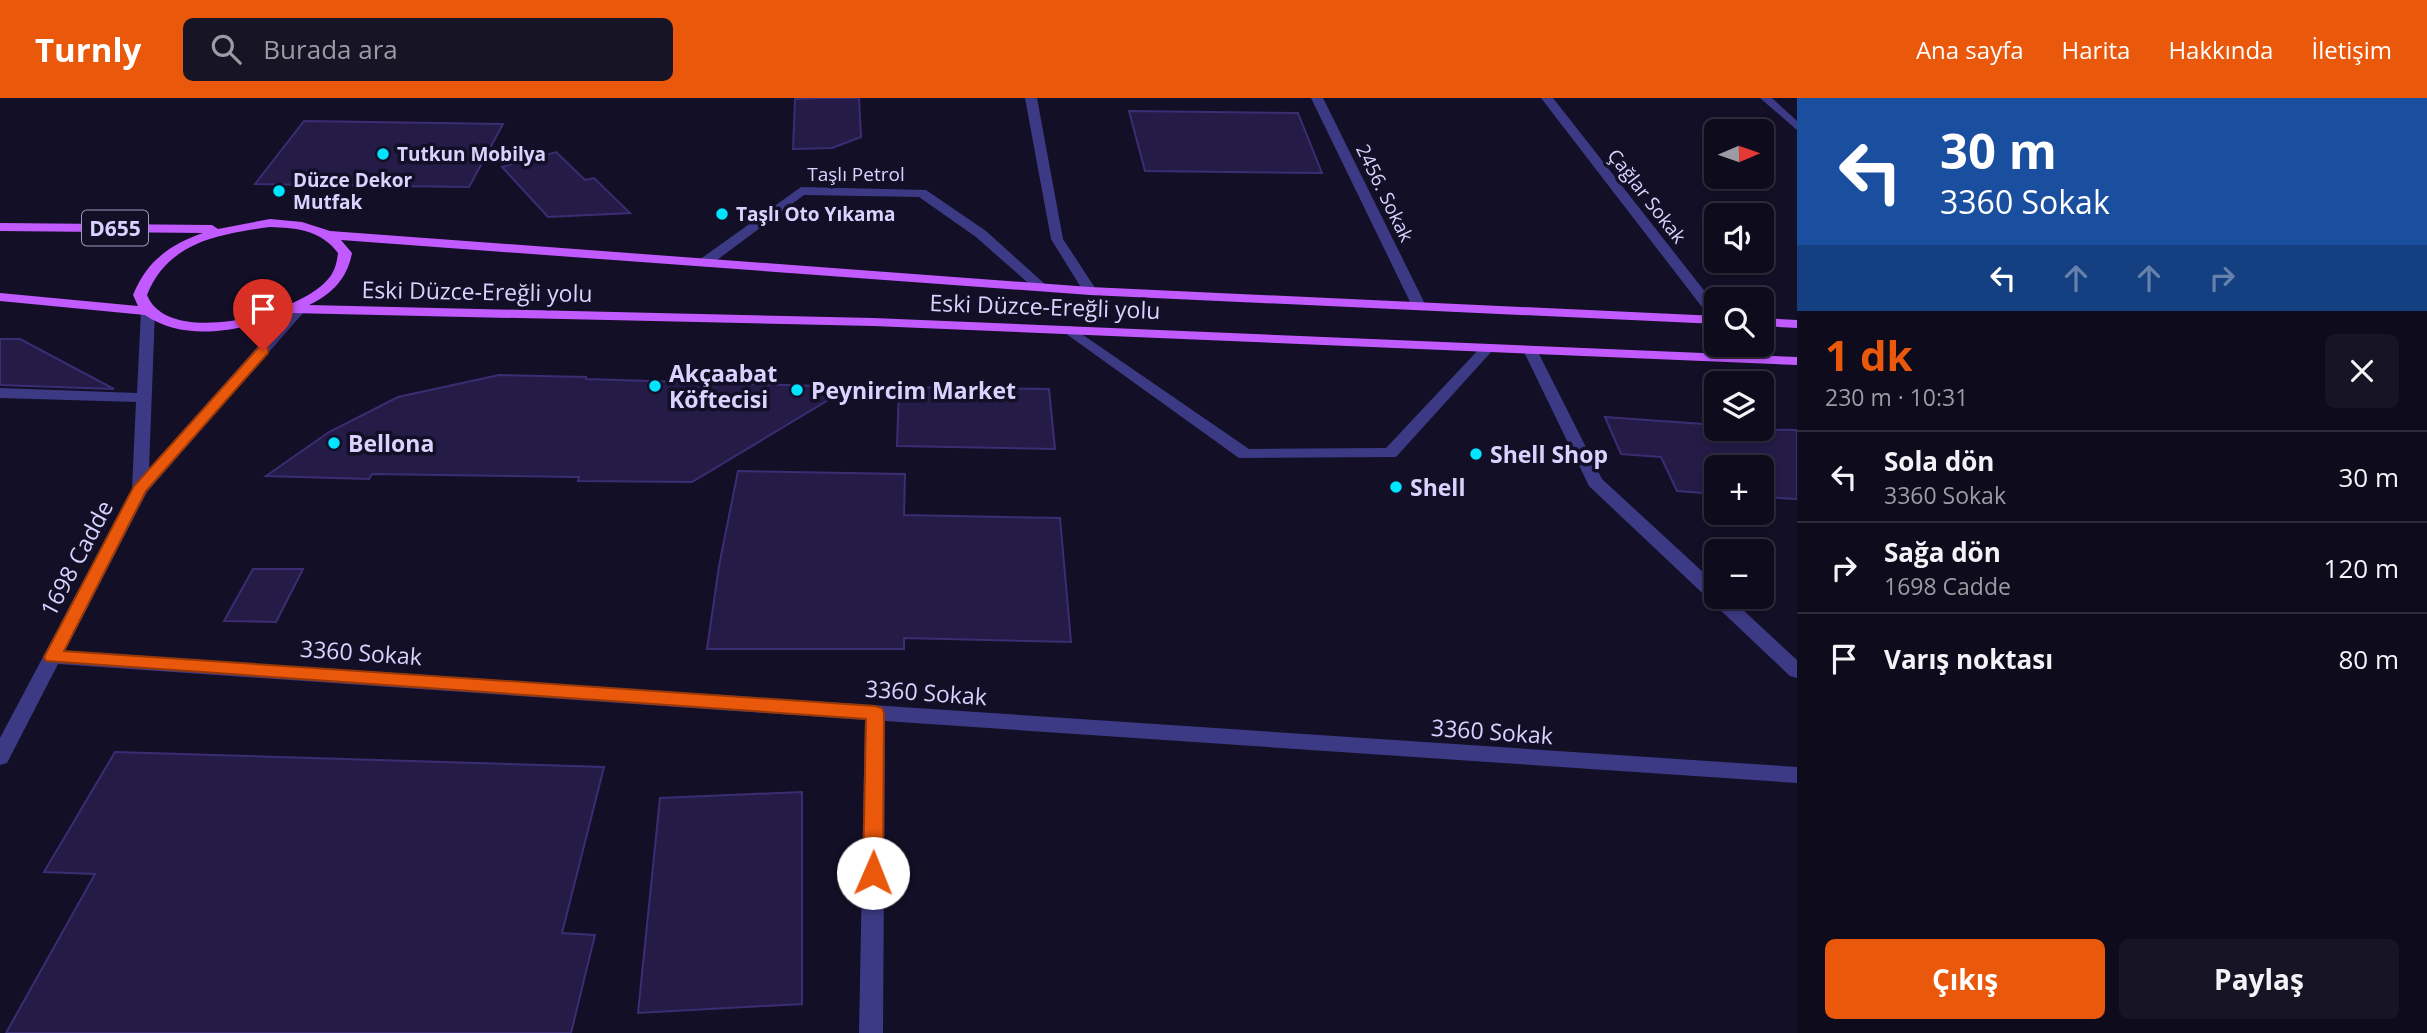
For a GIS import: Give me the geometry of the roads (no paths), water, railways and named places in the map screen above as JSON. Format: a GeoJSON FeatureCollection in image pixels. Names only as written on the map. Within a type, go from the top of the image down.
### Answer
{"type":"FeatureCollection","features":[{"type":"Feature","properties":{"kind":"main road","name":"Eski Düzce-Ereğli yolu"},"geometry":{"type":"LineString","coordinates":[[229,229],[270,223],[299,224],[329,235],[1090,291],[1704,317]]}},
{"type":"Feature","properties":{"kind":"main road","name":"D655"},"geometry":{"type":"LineString","coordinates":[[0,227],[229,229]]}},
{"type":"Feature","properties":{"kind":"main road"},"geometry":{"type":"LineString","coordinates":[[148,311],[140,295],[144,278],[159,260],[182,246],[229,229]]}},
{"type":"Feature","properties":{"kind":"main road"},"geometry":{"type":"LineString","coordinates":[[0,297],[148,311],[169,322],[199,327],[235,325],[272,317],[298,307],[329,287],[342,269],[345,253],[337,240],[329,235]]}},
{"type":"Feature","properties":{"kind":"main road","name":"Eski Düzce-Ereğli yolu"},"geometry":{"type":"LineString","coordinates":[[298,307],[873,322],[1531,352],[1797,361]]}},
{"type":"Feature","properties":{"kind":"main road"},"geometry":{"type":"LineString","coordinates":[[1774,323],[1797,324]]}},
{"type":"Feature","properties":{"kind":"street"},"geometry":{"type":"LineString","coordinates":[[1031,98],[1057,239],[1090,291]]}},
{"type":"Feature","properties":{"kind":"street","name":"2456. Sokak"},"geometry":{"type":"LineString","coordinates":[[1317,98],[1419,306]]}},
{"type":"Feature","properties":{"kind":"street","name":"Çağlar Sokak"},"geometry":{"type":"LineString","coordinates":[[1547,98],[1704,301]]}},
{"type":"Feature","properties":{"kind":"street"},"geometry":{"type":"LineString","coordinates":[[1766,98],[1797,127]]}},
{"type":"Feature","properties":{"kind":"street","name":"Taşlı Petrol"},"geometry":{"type":"LineString","coordinates":[[704,263],[801,191],[922,193],[981,234],[1041,287]]}},
{"type":"Feature","properties":{"kind":"street","name":"1698 Cadde"},"geometry":{"type":"LineString","coordinates":[[0,757],[140,489],[298,307]]}},
{"type":"Feature","properties":{"kind":"street"},"geometry":{"type":"LineString","coordinates":[[140,489],[148,311]]}},
{"type":"Feature","properties":{"kind":"street"},"geometry":{"type":"LineString","coordinates":[[1070,330],[1245,454],[1390,453],[1486,350]]}},
{"type":"Feature","properties":{"kind":"street"},"geometry":{"type":"LineString","coordinates":[[1531,352],[1595,482],[1704,584]]}},
{"type":"Feature","properties":{"kind":"street"},"geometry":{"type":"LineString","coordinates":[[0,393],[145,398]]}},
{"type":"Feature","properties":{"kind":"street"},"geometry":{"type":"LineString","coordinates":[[1731,609],[1797,671]]}},
{"type":"Feature","properties":{"kind":"street","name":"3360 Sokak"},"geometry":{"type":"LineString","coordinates":[[52,657],[187,664],[1797,775]]}},
{"type":"Feature","properties":{"kind":"street"},"geometry":{"type":"LineString","coordinates":[[871,1033],[875,713]]}},
{"type":"Feature","properties":{"kind":"place","name":"Tutkun Mobilya"},"geometry":{"type":"Point","coordinates":[383,154]}},
{"type":"Feature","properties":{"kind":"place","name":"Düzce Dekor Mutfak"},"geometry":{"type":"Point","coordinates":[279,191]}},
{"type":"Feature","properties":{"kind":"place","name":"Taşlı Oto Yıkama"},"geometry":{"type":"Point","coordinates":[722,214]}},
{"type":"Feature","properties":{"kind":"place","name":"Akçaabat Köftecisi"},"geometry":{"type":"Point","coordinates":[655,386]}},
{"type":"Feature","properties":{"kind":"place","name":"Peynircim Market"},"geometry":{"type":"Point","coordinates":[797,390]}},
{"type":"Feature","properties":{"kind":"place","name":"Bellona"},"geometry":{"type":"Point","coordinates":[334,443]}},
{"type":"Feature","properties":{"kind":"place","name":"Shell Shop"},"geometry":{"type":"Point","coordinates":[1476,454]}},
{"type":"Feature","properties":{"kind":"place","name":"Shell"},"geometry":{"type":"Point","coordinates":[1396,487]}}]}
